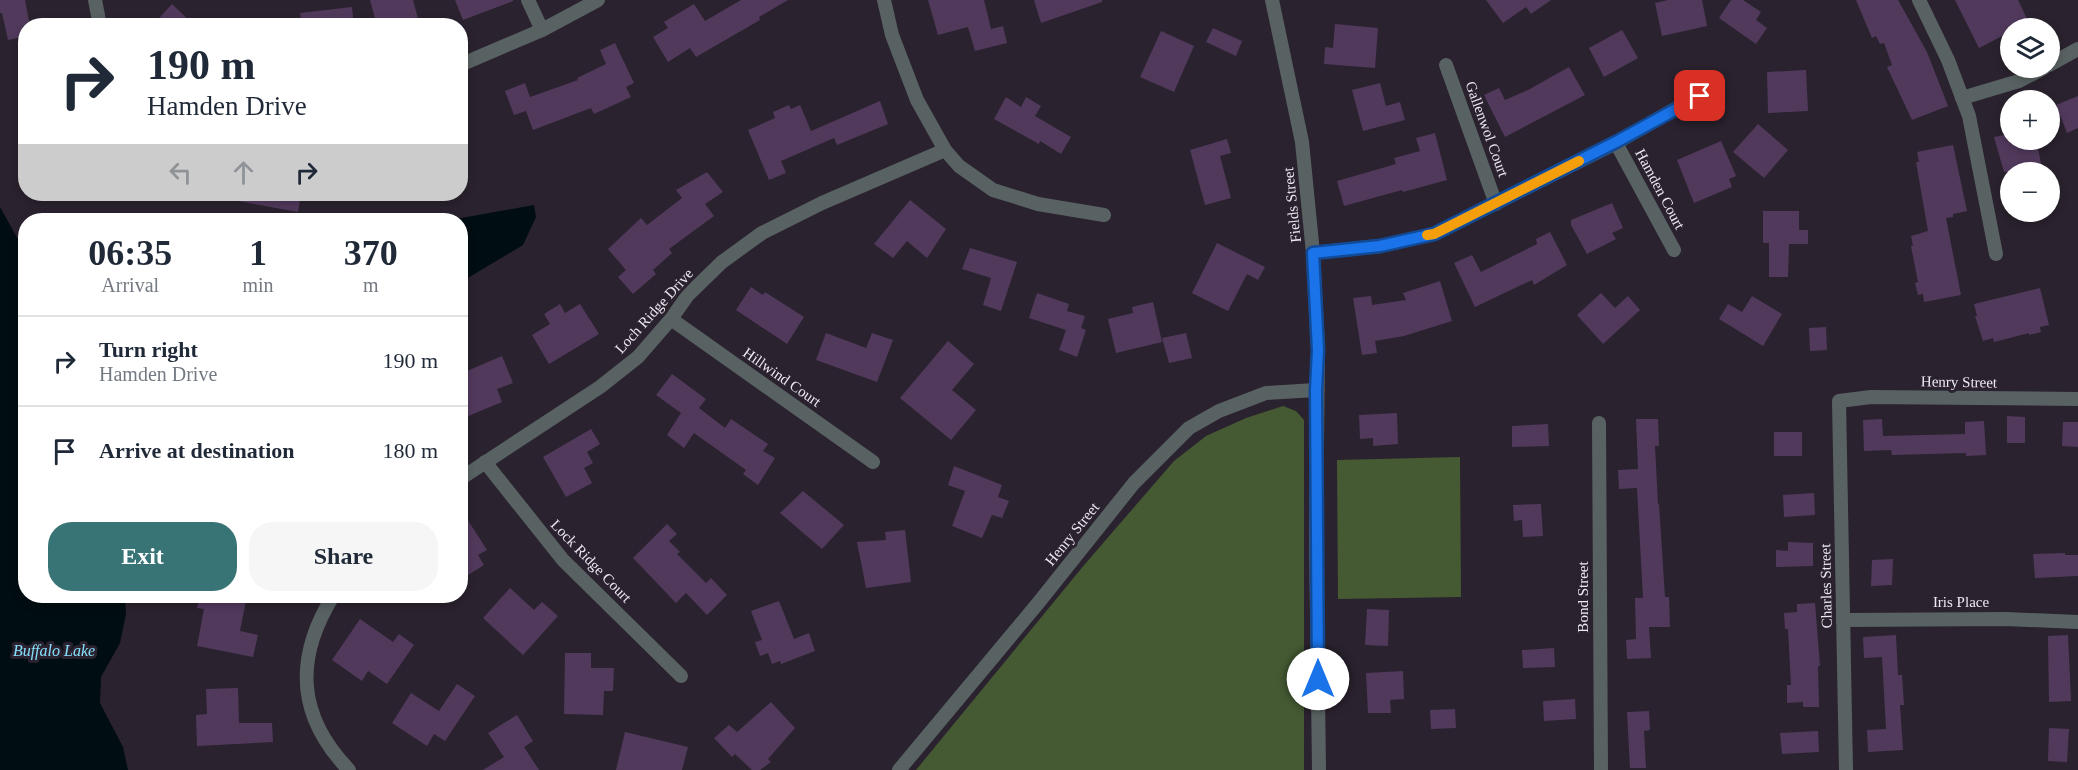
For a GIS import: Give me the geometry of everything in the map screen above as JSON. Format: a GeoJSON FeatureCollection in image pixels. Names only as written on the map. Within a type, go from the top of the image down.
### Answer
{"type":"FeatureCollection","features":[{"type":"Feature","properties":{"kind":"street"},"geometry":{"type":"LineString","coordinates":[[95,0],[98,18]]}},
{"type":"Feature","properties":{"kind":"street"},"geometry":{"type":"LineString","coordinates":[[528,0],[542,30]]}},
{"type":"Feature","properties":{"kind":"street"},"geometry":{"type":"LineString","coordinates":[[468,62],[542,30],[598,0]]}},
{"type":"Feature","properties":{"kind":"street"},"geometry":{"type":"LineString","coordinates":[[884,0],[892,35],[917,100],[945,150],[959,166],[993,190],[1038,204],[1104,215]]}},
{"type":"Feature","properties":{"kind":"street","name":"Fields Street"},"geometry":{"type":"LineString","coordinates":[[1272,0],[1302,142],[1313,253],[1318,350],[1316,390],[1318,770]]}},
{"type":"Feature","properties":{"kind":"street"},"geometry":{"type":"LineString","coordinates":[[1919,0],[1948,60],[1969,116],[1995,254]]}},
{"type":"Feature","properties":{"kind":"street"},"geometry":{"type":"LineString","coordinates":[[2060,59],[2078,50]]}},
{"type":"Feature","properties":{"kind":"street","name":"Gallenwol Court"},"geometry":{"type":"LineString","coordinates":[[1446,65],[1496,204]]}},
{"type":"Feature","properties":{"kind":"street"},"geometry":{"type":"LineString","coordinates":[[1962,98],[2025,78]]}},
{"type":"Feature","properties":{"kind":"street"},"geometry":{"type":"LineString","coordinates":[[1313,253],[1380,246],[1434,234],[1616,142],[1700,96]]}},
{"type":"Feature","properties":{"kind":"street","name":"Hamden Court"},"geometry":{"type":"LineString","coordinates":[[1616,142],[1674,250]]}},
{"type":"Feature","properties":{"kind":"street","name":"Loch Ridge Drive"},"geometry":{"type":"LineString","coordinates":[[468,474],[615,375],[638,357],[671,319],[688,295],[722,262],[762,233],[822,203],[945,150]]}},
{"type":"Feature","properties":{"kind":"street","name":"Hillwind Court"},"geometry":{"type":"LineString","coordinates":[[671,319],[873,462]]}},
{"type":"Feature","properties":{"kind":"street","name":"Henry Street"},"geometry":{"type":"LineString","coordinates":[[899,770],[1039,602],[1134,483],[1188,428],[1218,411],[1266,393],[1316,390]]}},
{"type":"Feature","properties":{"kind":"street","name":"Henry Street"},"geometry":{"type":"LineString","coordinates":[[1839,401],[1871,398],[2078,399]]}},
{"type":"Feature","properties":{"kind":"street","name":"Charles Street"},"geometry":{"type":"LineString","coordinates":[[1839,401],[1846,770]]}},
{"type":"Feature","properties":{"kind":"street","name":"Bond Street"},"geometry":{"type":"LineString","coordinates":[[1599,423],[1601,770]]}},
{"type":"Feature","properties":{"kind":"street","name":"Lock Ridge Court"},"geometry":{"type":"LineString","coordinates":[[485,462],[563,560],[681,676]]}},
{"type":"Feature","properties":{"kind":"street"},"geometry":{"type":"LineString","coordinates":[[329,603],[311,639],[306,670],[309,705],[317,729],[333,753],[349,770]]}},
{"type":"Feature","properties":{"kind":"street","name":"Iris Place"},"geometry":{"type":"LineString","coordinates":[[1844,620],[2006,619],[2078,622]]}},
{"type":"Feature","properties":{"kind":"green space"},"geometry":{"type":"Polygon","coordinates":[[[1283,406],[1296,411],[1304,420],[1304,770],[916,770],[1085,564],[1174,461],[1206,436],[1246,418],[1283,406]]]}},
{"type":"Feature","properties":{"kind":"green space"},"geometry":{"type":"Polygon","coordinates":[[[1460,457],[1461,597],[1338,599],[1337,460],[1460,457]]]}},
{"type":"Feature","properties":{"kind":"water"},"geometry":{"type":"Polygon","coordinates":[[[534,205],[536,217],[523,245],[468,278],[468,217],[534,205]]]}},
{"type":"Feature","properties":{"kind":"water","name":"Buffalo Lake"},"geometry":{"type":"Polygon","coordinates":[[[0,207],[18,239],[18,603],[125,603],[126,614],[120,643],[101,677],[100,703],[123,747],[128,770],[0,770],[0,207]]]}},
{"type":"Feature","properties":{"kind":"building"},"geometry":{"type":"Polygon","coordinates":[[[0,0],[25,0],[28,18],[18,18],[18,38],[8,40],[2,13],[0,13],[0,0]]]}},
{"type":"Feature","properties":{"kind":"building"},"geometry":{"type":"Polygon","coordinates":[[[370,0],[413,0],[418,18],[375,18],[370,0]]]}},
{"type":"Feature","properties":{"kind":"building"},"geometry":{"type":"Polygon","coordinates":[[[455,0],[513,0],[468,18],[462,18],[455,0]]]}},
{"type":"Feature","properties":{"kind":"building"},"geometry":{"type":"Polygon","coordinates":[[[741,0],[788,0],[759,17],[760,20],[696,57],[690,48],[668,62],[653,37],[668,28],[664,22],[694,4],[705,21],[741,0]]]}},
{"type":"Feature","properties":{"kind":"building"},"geometry":{"type":"Polygon","coordinates":[[[928,0],[984,0],[991,29],[1003,26],[1007,43],[975,51],[968,27],[938,35],[928,0]]]}},
{"type":"Feature","properties":{"kind":"building"},"geometry":{"type":"Polygon","coordinates":[[[1034,0],[1102,0],[1102,2],[1041,23],[1034,0]]]}},
{"type":"Feature","properties":{"kind":"building"},"geometry":{"type":"Polygon","coordinates":[[[1486,0],[1551,0],[1531,14],[1526,7],[1503,23],[1486,0]]]}},
{"type":"Feature","properties":{"kind":"building"},"geometry":{"type":"Polygon","coordinates":[[[1668,0],[1702,0],[1707,26],[1662,36],[1655,3],[1668,0]]]}},
{"type":"Feature","properties":{"kind":"building"},"geometry":{"type":"Polygon","coordinates":[[[1731,0],[1743,0],[1761,12],[1756,20],[1767,28],[1756,44],[1719,18],[1731,0]]]}},
{"type":"Feature","properties":{"kind":"building"},"geometry":{"type":"Polygon","coordinates":[[[1856,0],[1898,0],[1927,52],[1948,106],[1912,120],[1887,67],[1892,65],[1884,43],[1880,44],[1876,36],[1872,38],[1856,0]]]}},
{"type":"Feature","properties":{"kind":"building"},"geometry":{"type":"Polygon","coordinates":[[[1955,0],[2018,0],[2027,18],[2000,18],[2000,37],[1979,48],[1955,0]]]}},
{"type":"Feature","properties":{"kind":"building"},"geometry":{"type":"Polygon","coordinates":[[[172,4],[187,18],[159,18],[172,4]]]}},
{"type":"Feature","properties":{"kind":"building"},"geometry":{"type":"Polygon","coordinates":[[[352,7],[353,18],[301,18],[300,13],[352,7]]]}},
{"type":"Feature","properties":{"kind":"building"},"geometry":{"type":"Polygon","coordinates":[[[1335,24],[1378,28],[1375,68],[1324,64],[1325,47],[1333,48],[1335,24]]]}},
{"type":"Feature","properties":{"kind":"building"},"geometry":{"type":"Polygon","coordinates":[[[1213,28],[1242,41],[1236,56],[1206,42],[1213,28]]]}},
{"type":"Feature","properties":{"kind":"building"},"geometry":{"type":"Polygon","coordinates":[[[1622,30],[1638,58],[1604,77],[1589,48],[1622,30]]]}},
{"type":"Feature","properties":{"kind":"building"},"geometry":{"type":"Polygon","coordinates":[[[1161,31],[1194,46],[1174,92],[1140,77],[1161,31]]]}},
{"type":"Feature","properties":{"kind":"building"},"geometry":{"type":"Polygon","coordinates":[[[615,43],[634,83],[626,87],[631,97],[594,114],[591,108],[533,130],[526,111],[514,115],[505,91],[525,83],[530,97],[578,80],[577,78],[606,64],[600,50],[615,43]]]}},
{"type":"Feature","properties":{"kind":"building"},"geometry":{"type":"Polygon","coordinates":[[[1569,67],[1585,95],[1505,137],[1484,95],[1499,88],[1505,100],[1569,67]]]}},
{"type":"Feature","properties":{"kind":"building"},"geometry":{"type":"Polygon","coordinates":[[[1806,70],[1808,111],[1768,113],[1767,72],[1806,70]]]}},
{"type":"Feature","properties":{"kind":"building"},"geometry":{"type":"Polygon","coordinates":[[[1380,83],[1386,106],[1400,102],[1405,120],[1363,131],[1352,90],[1380,83]]]}},
{"type":"Feature","properties":{"kind":"building"},"geometry":{"type":"Polygon","coordinates":[[[2078,96],[2078,128],[2067,133],[2060,115],[2060,103],[2078,96]]]}},
{"type":"Feature","properties":{"kind":"building"},"geometry":{"type":"Polygon","coordinates":[[[1006,97],[1021,107],[1026,97],[1041,106],[1035,116],[1071,137],[1061,154],[994,119],[1006,97]]]}},
{"type":"Feature","properties":{"kind":"building"},"geometry":{"type":"Polygon","coordinates":[[[880,101],[888,124],[837,145],[834,138],[781,161],[786,173],[769,180],[748,130],[775,118],[773,112],[789,105],[791,109],[800,105],[811,131],[880,101]]]}},
{"type":"Feature","properties":{"kind":"building"},"geometry":{"type":"Polygon","coordinates":[[[1758,124],[1788,150],[1764,178],[1733,152],[1758,124]]]}},
{"type":"Feature","properties":{"kind":"building"},"geometry":{"type":"Polygon","coordinates":[[[1435,133],[1447,180],[1344,206],[1337,181],[1396,164],[1394,158],[1420,151],[1416,138],[1435,133]]]}},
{"type":"Feature","properties":{"kind":"building"},"geometry":{"type":"Polygon","coordinates":[[[2000,136],[2000,150],[2038,150],[2041,162],[2001,162],[1994,137],[2000,136]]]}},
{"type":"Feature","properties":{"kind":"building"},"geometry":{"type":"Polygon","coordinates":[[[1227,139],[1231,153],[1220,156],[1231,198],[1205,205],[1190,150],[1227,139]]]}},
{"type":"Feature","properties":{"kind":"building"},"geometry":{"type":"Polygon","coordinates":[[[1721,141],[1736,176],[1729,179],[1732,187],[1694,203],[1677,160],[1721,141]]]}},
{"type":"Feature","properties":{"kind":"building"},"geometry":{"type":"Polygon","coordinates":[[[1953,145],[1967,211],[1946,218],[1961,295],[1924,302],[1923,294],[1918,295],[1915,283],[1918,282],[1911,246],[1913,246],[1911,236],[1928,231],[1916,162],[1919,162],[1917,152],[1953,145]]]}},
{"type":"Feature","properties":{"kind":"building"},"geometry":{"type":"Polygon","coordinates":[[[707,172],[723,192],[705,204],[714,216],[669,249],[672,253],[653,270],[656,274],[633,294],[618,277],[626,270],[608,249],[641,218],[647,225],[682,198],[676,190],[707,172]]]}},
{"type":"Feature","properties":{"kind":"building"},"geometry":{"type":"Polygon","coordinates":[[[910,200],[946,229],[927,258],[907,241],[893,258],[874,244],[910,200]]]}},
{"type":"Feature","properties":{"kind":"building"},"geometry":{"type":"Polygon","coordinates":[[[238,201],[300,201],[298,212],[238,201]]]}},
{"type":"Feature","properties":{"kind":"building"},"geometry":{"type":"Polygon","coordinates":[[[1612,203],[1623,228],[1612,233],[1616,239],[1587,254],[1571,225],[1571,220],[1612,203]]]}},
{"type":"Feature","properties":{"kind":"building"},"geometry":{"type":"Polygon","coordinates":[[[1763,211],[1799,211],[1799,230],[1808,230],[1808,244],[1789,244],[1788,277],[1769,277],[1769,243],[1763,243],[1763,211]]]}},
{"type":"Feature","properties":{"kind":"building"},"geometry":{"type":"Polygon","coordinates":[[[1550,232],[1567,265],[1534,285],[1532,280],[1475,307],[1454,263],[1472,255],[1481,272],[1537,244],[1536,239],[1550,232]]]}},
{"type":"Feature","properties":{"kind":"building"},"geometry":{"type":"Polygon","coordinates":[[[1217,243],[1265,267],[1258,280],[1247,274],[1228,311],[1192,293],[1217,243]]]}},
{"type":"Feature","properties":{"kind":"building"},"geometry":{"type":"Polygon","coordinates":[[[970,248],[1017,262],[1001,311],[983,305],[991,278],[962,269],[970,248]]]}},
{"type":"Feature","properties":{"kind":"building"},"geometry":{"type":"Polygon","coordinates":[[[1440,281],[1452,321],[1404,336],[1375,341],[1377,353],[1362,355],[1353,298],[1371,296],[1372,305],[1406,300],[1403,293],[1440,281]]]}},
{"type":"Feature","properties":{"kind":"building"},"geometry":{"type":"Polygon","coordinates":[[[751,287],[763,295],[765,292],[804,317],[787,344],[736,310],[751,287]]]}},
{"type":"Feature","properties":{"kind":"building"},"geometry":{"type":"Polygon","coordinates":[[[2040,288],[2049,325],[2040,327],[2041,332],[2029,335],[2029,333],[1994,342],[1993,338],[1983,341],[1975,316],[1977,316],[1974,304],[2040,288]]]}},
{"type":"Feature","properties":{"kind":"building"},"geometry":{"type":"Polygon","coordinates":[[[1037,293],[1069,304],[1067,311],[1085,316],[1081,328],[1086,330],[1077,357],[1059,350],[1066,330],[1029,318],[1037,293]]]}},
{"type":"Feature","properties":{"kind":"building"},"geometry":{"type":"Polygon","coordinates":[[[1601,293],[1615,308],[1628,296],[1640,310],[1603,344],[1577,315],[1601,293]]]}},
{"type":"Feature","properties":{"kind":"building"},"geometry":{"type":"Polygon","coordinates":[[[1752,296],[1782,314],[1763,346],[1719,319],[1728,304],[1742,312],[1752,296]]]}},
{"type":"Feature","properties":{"kind":"building"},"geometry":{"type":"Polygon","coordinates":[[[1153,302],[1162,342],[1116,353],[1108,319],[1133,313],[1132,307],[1153,302]]]}},
{"type":"Feature","properties":{"kind":"building"},"geometry":{"type":"Polygon","coordinates":[[[560,304],[565,313],[580,304],[599,334],[549,364],[532,335],[550,324],[544,314],[560,304]]]}},
{"type":"Feature","properties":{"kind":"building"},"geometry":{"type":"Polygon","coordinates":[[[1826,327],[1827,350],[1810,351],[1809,328],[1826,327]]]}},
{"type":"Feature","properties":{"kind":"building"},"geometry":{"type":"Polygon","coordinates":[[[826,333],[866,348],[872,333],[893,340],[877,382],[816,360],[826,333]]]}},
{"type":"Feature","properties":{"kind":"building"},"geometry":{"type":"Polygon","coordinates":[[[1186,333],[1192,358],[1169,363],[1162,338],[1186,333]]]}},
{"type":"Feature","properties":{"kind":"building"},"geometry":{"type":"Polygon","coordinates":[[[948,341],[974,364],[952,390],[976,410],[951,440],[900,398],[948,341]]]}},
{"type":"Feature","properties":{"kind":"building"},"geometry":{"type":"Polygon","coordinates":[[[502,356],[513,383],[497,389],[502,402],[468,416],[468,371],[502,356]]]}},
{"type":"Feature","properties":{"kind":"building"},"geometry":{"type":"Polygon","coordinates":[[[672,374],[706,399],[699,408],[725,428],[731,419],[768,444],[763,451],[775,458],[758,485],[743,474],[746,470],[694,433],[684,448],[667,435],[681,413],[656,395],[672,374]]]}},
{"type":"Feature","properties":{"kind":"building"},"geometry":{"type":"Polygon","coordinates":[[[1397,413],[1398,444],[1373,446],[1373,438],[1360,439],[1359,415],[1397,413]]]}},
{"type":"Feature","properties":{"kind":"building"},"geometry":{"type":"Polygon","coordinates":[[[2007,416],[2025,417],[2025,443],[2007,443],[2007,416]]]}},
{"type":"Feature","properties":{"kind":"building"},"geometry":{"type":"Polygon","coordinates":[[[1636,419],[1658,419],[1659,446],[1655,446],[1658,504],[1665,597],[1669,597],[1670,627],[1649,627],[1651,658],[1627,659],[1626,640],[1636,639],[1635,598],[1643,598],[1637,488],[1619,489],[1618,470],[1638,469],[1636,419]]]}},
{"type":"Feature","properties":{"kind":"building"},"geometry":{"type":"Polygon","coordinates":[[[1882,419],[1883,436],[1965,434],[1965,422],[1984,421],[1986,455],[1966,456],[1966,453],[1892,455],[1891,450],[1864,451],[1863,420],[1882,419]]]}},
{"type":"Feature","properties":{"kind":"building"},"geometry":{"type":"Polygon","coordinates":[[[2063,422],[2078,422],[2078,447],[2062,446],[2063,422]]]}},
{"type":"Feature","properties":{"kind":"building"},"geometry":{"type":"Polygon","coordinates":[[[1548,424],[1549,446],[1512,447],[1512,426],[1548,424]]]}},
{"type":"Feature","properties":{"kind":"building"},"geometry":{"type":"Polygon","coordinates":[[[591,429],[600,444],[587,452],[593,463],[584,468],[592,483],[566,497],[543,457],[591,429]]]}},
{"type":"Feature","properties":{"kind":"building"},"geometry":{"type":"Polygon","coordinates":[[[1774,432],[1802,432],[1802,456],[1774,456],[1774,432]]]}},
{"type":"Feature","properties":{"kind":"building"},"geometry":{"type":"Polygon","coordinates":[[[954,466],[1002,485],[998,497],[1009,501],[1002,518],[992,515],[982,538],[952,526],[965,491],[948,485],[954,466]]]}},
{"type":"Feature","properties":{"kind":"building"},"geometry":{"type":"Polygon","coordinates":[[[803,491],[844,525],[822,549],[780,513],[803,491]]]}},
{"type":"Feature","properties":{"kind":"building"},"geometry":{"type":"Polygon","coordinates":[[[1814,493],[1815,515],[1784,517],[1783,495],[1814,493]]]}},
{"type":"Feature","properties":{"kind":"building"},"geometry":{"type":"Polygon","coordinates":[[[1541,504],[1543,536],[1523,537],[1522,520],[1514,521],[1513,505],[1541,504]]]}},
{"type":"Feature","properties":{"kind":"building"},"geometry":{"type":"Polygon","coordinates":[[[468,520],[487,550],[478,555],[484,565],[468,575],[468,520]]]}},
{"type":"Feature","properties":{"kind":"building"},"geometry":{"type":"Polygon","coordinates":[[[667,524],[677,534],[669,541],[680,552],[677,554],[706,583],[711,578],[727,595],[707,615],[686,593],[676,603],[633,558],[667,524]]]}},
{"type":"Feature","properties":{"kind":"building"},"geometry":{"type":"Polygon","coordinates":[[[905,530],[911,582],[866,588],[857,542],[886,540],[885,532],[905,530]]]}},
{"type":"Feature","properties":{"kind":"building"},"geometry":{"type":"Polygon","coordinates":[[[1788,542],[1813,543],[1813,566],[1776,567],[1776,550],[1788,551],[1788,542]]]}},
{"type":"Feature","properties":{"kind":"building"},"geometry":{"type":"Polygon","coordinates":[[[2065,553],[2065,555],[2078,555],[2078,576],[2035,578],[2033,554],[2065,553]]]}},
{"type":"Feature","properties":{"kind":"building"},"geometry":{"type":"Polygon","coordinates":[[[1893,559],[1892,585],[1871,586],[1872,560],[1893,559]]]}},
{"type":"Feature","properties":{"kind":"building"},"geometry":{"type":"Polygon","coordinates":[[[510,588],[534,610],[542,602],[558,616],[523,655],[483,618],[510,588]]]}},
{"type":"Feature","properties":{"kind":"building"},"geometry":{"type":"Polygon","coordinates":[[[779,601],[794,639],[809,633],[815,651],[781,664],[780,661],[772,664],[768,653],[760,656],[755,642],[762,640],[751,611],[779,601]]]}},
{"type":"Feature","properties":{"kind":"building"},"geometry":{"type":"Polygon","coordinates":[[[198,603],[246,603],[240,631],[258,635],[253,657],[197,646],[204,609],[197,608],[198,603]]]}},
{"type":"Feature","properties":{"kind":"building"},"geometry":{"type":"Polygon","coordinates":[[[1815,603],[1820,666],[1818,666],[1819,707],[1803,707],[1803,702],[1787,703],[1787,685],[1791,685],[1788,629],[1785,629],[1784,613],[1797,612],[1797,604],[1815,603]]]}},
{"type":"Feature","properties":{"kind":"building"},"geometry":{"type":"Polygon","coordinates":[[[1367,609],[1389,610],[1388,646],[1365,645],[1367,609]]]}},
{"type":"Feature","properties":{"kind":"building"},"geometry":{"type":"Polygon","coordinates":[[[360,619],[393,642],[399,634],[414,645],[387,684],[368,671],[362,681],[332,660],[360,619]]]}},
{"type":"Feature","properties":{"kind":"building"},"geometry":{"type":"Polygon","coordinates":[[[1896,635],[1898,675],[1902,675],[1904,705],[1900,705],[1903,750],[1868,752],[1867,730],[1886,729],[1882,657],[1864,658],[1863,637],[1896,635]]]}},
{"type":"Feature","properties":{"kind":"building"},"geometry":{"type":"Polygon","coordinates":[[[2068,635],[2071,701],[2049,702],[2048,636],[2068,635]]]}},
{"type":"Feature","properties":{"kind":"building"},"geometry":{"type":"Polygon","coordinates":[[[1554,648],[1555,667],[1523,668],[1522,650],[1554,648]]]}},
{"type":"Feature","properties":{"kind":"building"},"geometry":{"type":"Polygon","coordinates":[[[565,653],[591,653],[591,668],[614,668],[613,691],[604,691],[603,715],[564,714],[565,653]]]}},
{"type":"Feature","properties":{"kind":"building"},"geometry":{"type":"Polygon","coordinates":[[[1403,671],[1404,699],[1390,700],[1391,713],[1368,713],[1366,673],[1403,671]]]}},
{"type":"Feature","properties":{"kind":"building"},"geometry":{"type":"Polygon","coordinates":[[[457,684],[475,696],[445,741],[434,734],[427,746],[392,723],[411,693],[439,711],[457,684]]]}},
{"type":"Feature","properties":{"kind":"building"},"geometry":{"type":"Polygon","coordinates":[[[238,688],[239,723],[272,723],[273,742],[197,746],[196,715],[207,714],[206,689],[238,688]]]}},
{"type":"Feature","properties":{"kind":"building"},"geometry":{"type":"Polygon","coordinates":[[[1575,699],[1576,719],[1544,721],[1543,701],[1575,699]]]}},
{"type":"Feature","properties":{"kind":"building"},"geometry":{"type":"Polygon","coordinates":[[[771,702],[795,728],[768,759],[771,762],[760,770],[752,770],[735,754],[732,757],[714,738],[729,725],[737,732],[771,702]]]}},
{"type":"Feature","properties":{"kind":"building"},"geometry":{"type":"Polygon","coordinates":[[[1455,709],[1456,728],[1431,729],[1430,710],[1455,709]]]}},
{"type":"Feature","properties":{"kind":"building"},"geometry":{"type":"Polygon","coordinates":[[[1649,711],[1650,730],[1644,731],[1646,768],[1630,768],[1627,712],[1649,711]]]}},
{"type":"Feature","properties":{"kind":"building"},"geometry":{"type":"Polygon","coordinates":[[[517,715],[533,741],[524,747],[539,770],[483,770],[504,757],[488,733],[517,715]]]}},
{"type":"Feature","properties":{"kind":"building"},"geometry":{"type":"Polygon","coordinates":[[[2049,728],[2069,729],[2067,762],[2048,761],[2049,728]]]}},
{"type":"Feature","properties":{"kind":"building"},"geometry":{"type":"Polygon","coordinates":[[[1818,731],[1819,752],[1782,754],[1780,733],[1818,731]]]}},
{"type":"Feature","properties":{"kind":"building"},"geometry":{"type":"Polygon","coordinates":[[[625,732],[688,747],[682,770],[616,770],[625,732]]]}},
{"type":"Feature","properties":{"kind":"slow traffic"},"geometry":{"type":"LineString","coordinates":[[1427,235],[1434,234],[1579,161]]}},
{"type":"Feature","properties":{"kind":"route"},"geometry":{"type":"LineString","coordinates":[[1318,679],[1316,541],[1318,350],[1313,253],[1380,246],[1434,234],[1516,194],[1700,96]]}}]}
